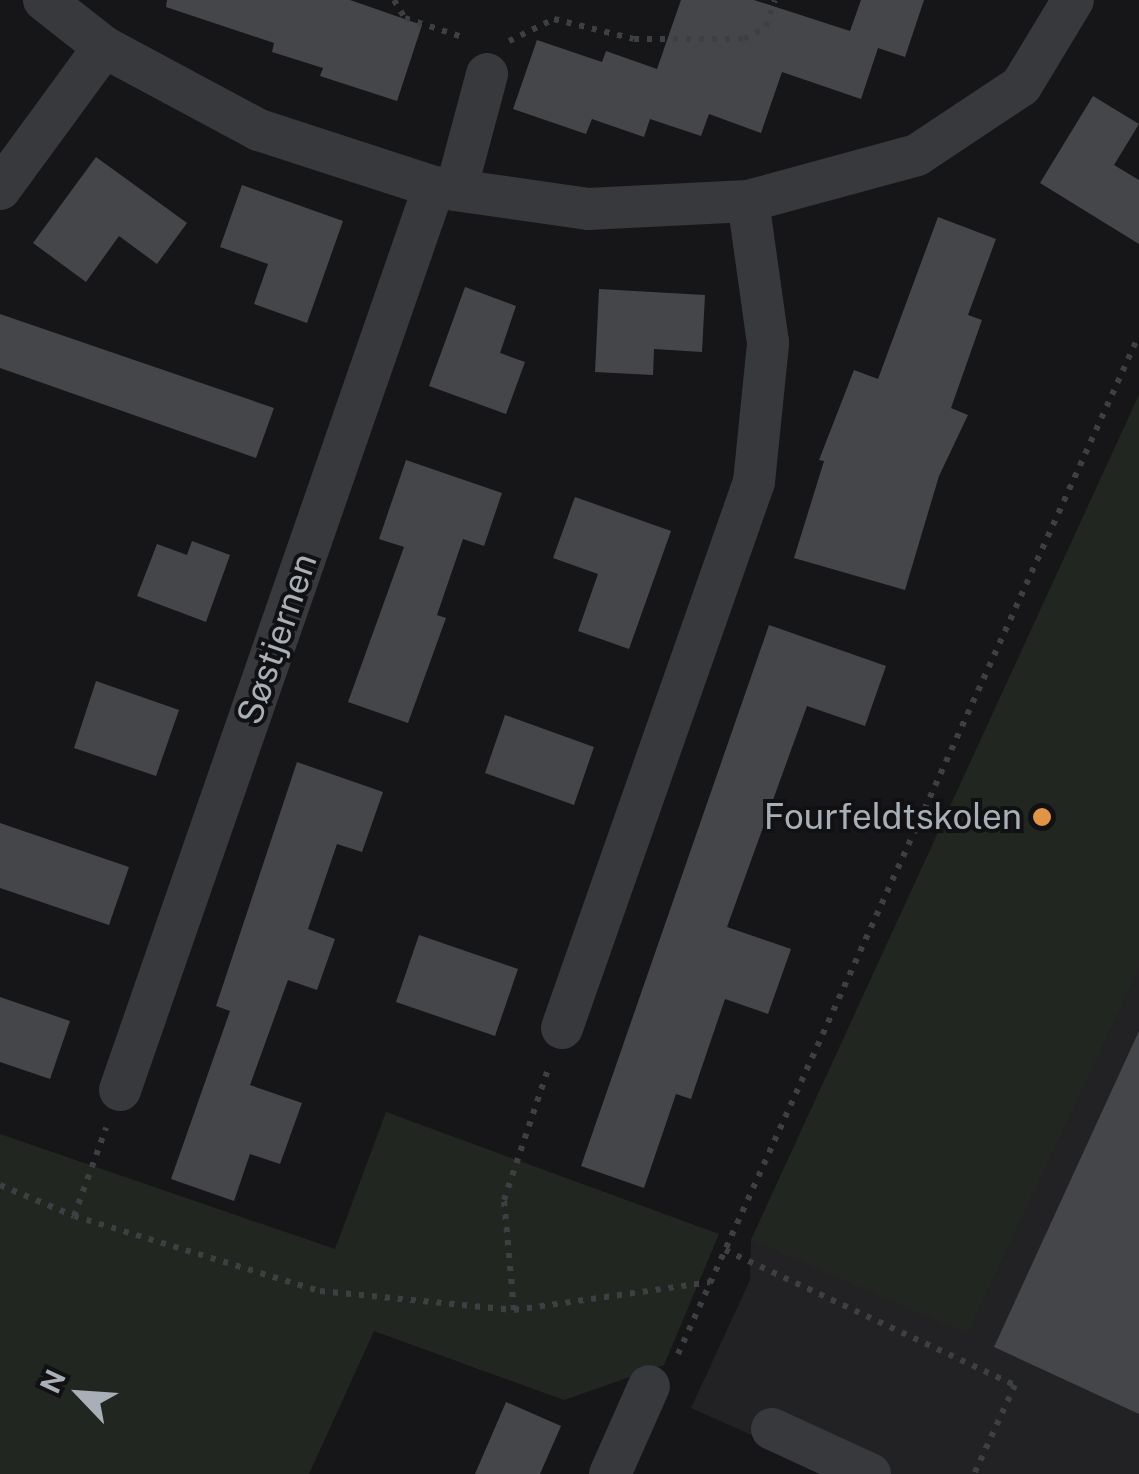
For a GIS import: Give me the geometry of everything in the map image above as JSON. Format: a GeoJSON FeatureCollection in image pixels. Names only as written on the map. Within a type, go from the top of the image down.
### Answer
{"type":"FeatureCollection","features":[{"type":"Feature","properties":{"kind":"street"},"geometry":{"type":"LineString","coordinates":[[44,0],[104,47],[259,130],[445,188],[588,209],[748,201],[917,155],[1022,86],[1073,0]]}},
{"type":"Feature","properties":{"kind":"street"},"geometry":{"type":"LineString","coordinates":[[0,189],[104,47]]}},
{"type":"Feature","properties":{"kind":"street","name":"Søstjernen"},"geometry":{"type":"LineString","coordinates":[[120,1090],[445,188],[486,54]]}},
{"type":"Feature","properties":{"kind":"street"},"geometry":{"type":"LineString","coordinates":[[562,1028],[754,482],[768,343],[748,201]]}},
{"type":"Feature","properties":{"kind":"street"},"geometry":{"type":"LineString","coordinates":[[610,1474],[649,1386]]}},
{"type":"Feature","properties":{"kind":"street"},"geometry":{"type":"LineString","coordinates":[[772,1429],[870,1474]]}},
{"type":"Feature","properties":{"kind":"path"},"geometry":{"type":"LineString","coordinates":[[394,0],[405,18],[486,54],[554,19],[634,38],[744,39],[766,27],[775,0]]}},
{"type":"Feature","properties":{"kind":"path"},"geometry":{"type":"LineString","coordinates":[[649,1386],[667,1380],[1139,335]]}},
{"type":"Feature","properties":{"kind":"path"},"geometry":{"type":"LineString","coordinates":[[514,1310],[504,1200],[562,1028]]}},
{"type":"Feature","properties":{"kind":"path"},"geometry":{"type":"LineString","coordinates":[[74,1216],[120,1090]]}},
{"type":"Feature","properties":{"kind":"path"},"geometry":{"type":"LineString","coordinates":[[0,1185],[74,1216],[320,1291],[514,1310],[710,1282]]}},
{"type":"Feature","properties":{"kind":"path"},"geometry":{"type":"LineString","coordinates":[[725,1250],[1015,1384],[974,1474]]}},
{"type":"Feature","properties":{"kind":"shaded area","name":"Fourfeldtskolen"},"geometry":{"type":"Polygon","coordinates":[[[1139,395],[1139,1474],[839,1474],[691,1408],[750,1280],[751,1240],[1139,395]]]}},
{"type":"Feature","properties":{"kind":"shaded area","name":"Fourfeldtskolen"},"geometry":{"type":"Polygon","coordinates":[[[1139,395],[1139,968],[967,1334],[751,1240],[1139,395]]]}},
{"type":"Feature","properties":{"kind":"shaded area"},"geometry":{"type":"Polygon","coordinates":[[[386,1112],[719,1234],[664,1365],[564,1400],[374,1331],[309,1474],[0,1474],[0,1134],[335,1249],[386,1112]]]}},
{"type":"Feature","properties":{"kind":"building"},"geometry":{"type":"Polygon","coordinates":[[[167,0],[350,0],[422,25],[397,101],[320,76],[323,68],[272,52],[274,43],[166,7],[167,0]]]}},
{"type":"Feature","properties":{"kind":"building"},"geometry":{"type":"Polygon","coordinates":[[[681,0],[754,0],[850,31],[861,0],[924,0],[905,57],[878,48],[861,99],[782,72],[761,133],[709,114],[701,136],[650,119],[644,137],[592,119],[586,134],[513,109],[537,40],[602,62],[606,51],[657,69],[681,0]]]}},
{"type":"Feature","properties":{"kind":"building"},"geometry":{"type":"Polygon","coordinates":[[[1093,96],[1139,124],[1114,165],[1139,180],[1139,244],[1040,183],[1093,96]]]}},
{"type":"Feature","properties":{"kind":"building"},"geometry":{"type":"Polygon","coordinates":[[[96,157],[187,223],[157,264],[119,236],[86,282],[33,243],[96,157]]]}},
{"type":"Feature","properties":{"kind":"building"},"geometry":{"type":"Polygon","coordinates":[[[242,185],[343,221],[307,323],[254,304],[268,264],[220,247],[242,185]]]}},
{"type":"Feature","properties":{"kind":"building"},"geometry":{"type":"Polygon","coordinates":[[[938,217],[996,239],[968,315],[982,320],[951,408],[968,415],[939,476],[905,590],[794,558],[824,461],[819,460],[854,370],[878,379],[938,217]]]}},
{"type":"Feature","properties":{"kind":"building"},"geometry":{"type":"Polygon","coordinates":[[[465,287],[516,306],[500,353],[525,362],[506,414],[429,386],[465,287]]]}},
{"type":"Feature","properties":{"kind":"building"},"geometry":{"type":"Polygon","coordinates":[[[599,289],[705,295],[702,352],[654,349],[653,375],[595,372],[599,289]]]}},
{"type":"Feature","properties":{"kind":"building"},"geometry":{"type":"Polygon","coordinates":[[[0,314],[274,408],[256,458],[0,368],[0,314]]]}},
{"type":"Feature","properties":{"kind":"building"},"geometry":{"type":"Polygon","coordinates":[[[406,460],[502,493],[484,546],[463,539],[437,615],[446,618],[408,723],[348,702],[404,547],[379,539],[406,460]]]}},
{"type":"Feature","properties":{"kind":"building"},"geometry":{"type":"Polygon","coordinates":[[[575,497],[671,531],[629,649],[578,631],[598,574],[553,558],[575,497]]]}},
{"type":"Feature","properties":{"kind":"building"},"geometry":{"type":"Polygon","coordinates":[[[192,541],[230,555],[206,622],[137,596],[157,544],[187,555],[192,541]]]}},
{"type":"Feature","properties":{"kind":"building"},"geometry":{"type":"Polygon","coordinates":[[[769,625],[886,666],[865,726],[807,706],[727,927],[791,949],[768,1014],[725,999],[691,1099],[676,1094],[644,1188],[581,1166],[769,625]]]}},
{"type":"Feature","properties":{"kind":"building"},"geometry":{"type":"Polygon","coordinates":[[[96,681],[179,710],[156,776],[74,748],[96,681]]]}},
{"type":"Feature","properties":{"kind":"building"},"geometry":{"type":"Polygon","coordinates":[[[505,715],[594,747],[574,805],[485,773],[505,715]]]}},
{"type":"Feature","properties":{"kind":"building"},"geometry":{"type":"Polygon","coordinates":[[[297,762],[383,792],[362,852],[337,844],[308,929],[335,939],[317,990],[288,980],[250,1085],[302,1103],[280,1164],[250,1154],[234,1201],[171,1179],[230,1011],[216,1006],[297,762]]]}},
{"type":"Feature","properties":{"kind":"building"},"geometry":{"type":"Polygon","coordinates":[[[0,823],[129,867],[109,925],[0,888],[0,823]]]}},
{"type":"Feature","properties":{"kind":"building"},"geometry":{"type":"Polygon","coordinates":[[[419,935],[518,969],[495,1036],[396,1002],[419,935]]]}},
{"type":"Feature","properties":{"kind":"building"},"geometry":{"type":"Polygon","coordinates":[[[0,997],[70,1021],[50,1079],[0,1062],[0,997]]]}},
{"type":"Feature","properties":{"kind":"building"},"geometry":{"type":"Polygon","coordinates":[[[1139,1031],[1139,1414],[994,1347],[1139,1031]]]}},
{"type":"Feature","properties":{"kind":"building"},"geometry":{"type":"Polygon","coordinates":[[[506,1402],[561,1426],[540,1474],[475,1474],[506,1402]]]}},
{"type":"Feature","properties":{"kind":"place","name":"Fourfeldtskolen"},"geometry":{"type":"Point","coordinates":[1042,817]}}]}
